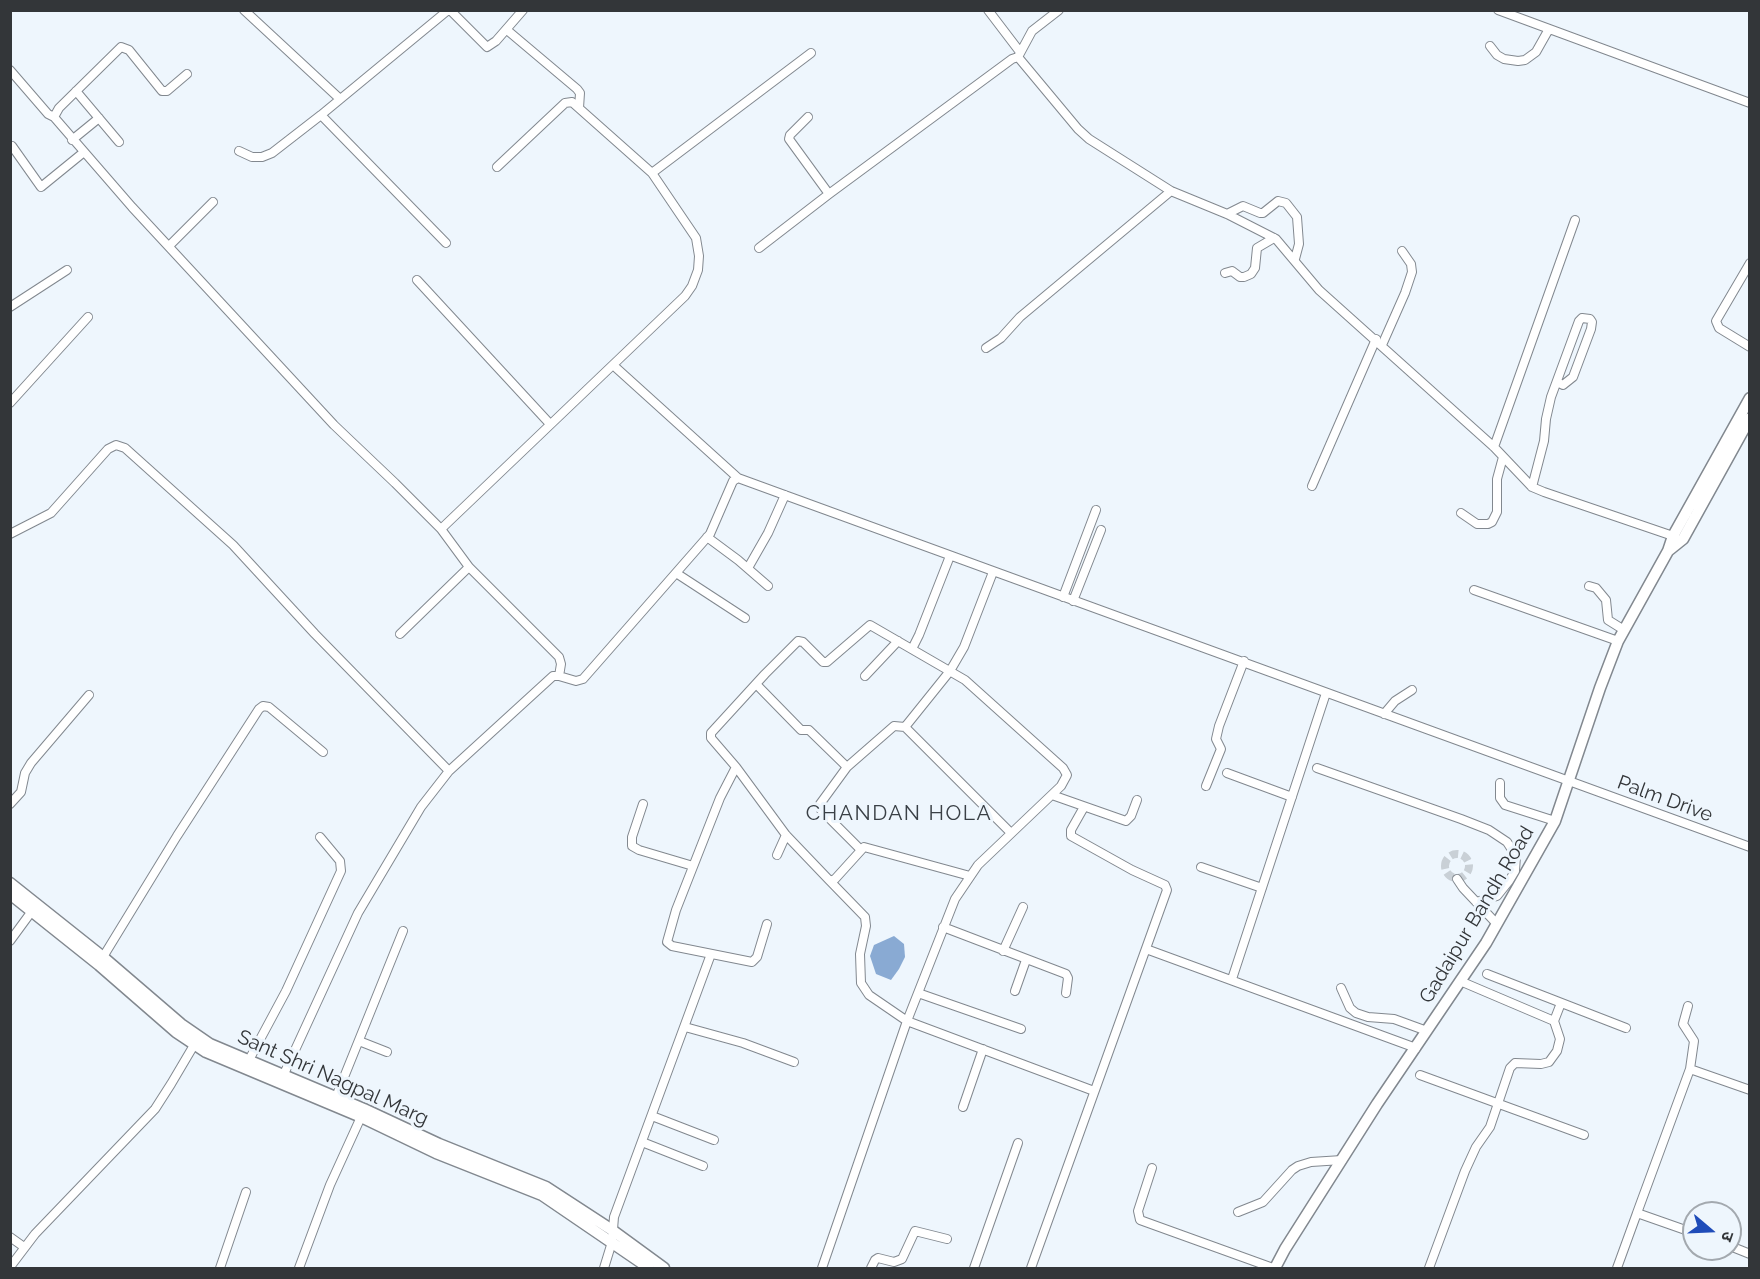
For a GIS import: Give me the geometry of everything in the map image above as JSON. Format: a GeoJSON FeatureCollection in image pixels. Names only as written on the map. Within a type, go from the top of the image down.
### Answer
{"type":"FeatureCollection","features":[{"type":"Feature","properties":{"kind":"main road","name":"Gadaipur Bandh Road"},"geometry":{"type":"LineString","coordinates":[[1274,1269],[1342,1160],[1497,924],[1555,821],[1618,641],[1749,398]]}},
{"type":"Feature","properties":{"kind":"main road"},"geometry":{"type":"LineString","coordinates":[[1668,551],[1683,539],[1749,418]]}},
{"type":"Feature","properties":{"kind":"main road","name":"Sant Shri Nagpal Marg"},"geometry":{"type":"LineString","coordinates":[[10,883],[104,957],[196,1041],[284,1074],[439,1144],[546,1187],[612,1236],[649,1269]]}},
{"type":"Feature","properties":{"kind":"main road","name":"Sant Shri Nagpal Marg"},"geometry":{"type":"LineString","coordinates":[[10,894],[219,1058],[361,1118],[436,1153],[542,1195],[664,1269]]}},
{"type":"Feature","properties":{"kind":"street"},"geometry":{"type":"LineString","coordinates":[[244,10],[340,99]]}},
{"type":"Feature","properties":{"kind":"street"},"geometry":{"type":"LineString","coordinates":[[239,151],[249,157],[268,155],[321,115],[447,11],[452,12],[483,45],[491,46],[523,10]]}},
{"type":"Feature","properties":{"kind":"street"},"geometry":{"type":"LineString","coordinates":[[988,10],[1019,55],[1084,135],[1172,191],[1227,214],[1274,238],[1295,259],[1319,290],[1494,447],[1532,487],[1673,536]]}},
{"type":"Feature","properties":{"kind":"street"},"geometry":{"type":"LineString","coordinates":[[759,248],[1019,55],[1032,31],[1059,10]]}},
{"type":"Feature","properties":{"kind":"street"},"geometry":{"type":"LineString","coordinates":[[1498,10],[1749,104]]}},
{"type":"Feature","properties":{"kind":"street"},"geometry":{"type":"LineString","coordinates":[[1490,46],[1497,56],[1518,62],[1533,55],[1550,29]]}},
{"type":"Feature","properties":{"kind":"street"},"geometry":{"type":"LineString","coordinates":[[507,30],[577,89],[580,93],[579,108]]}},
{"type":"Feature","properties":{"kind":"street"},"geometry":{"type":"LineString","coordinates":[[54,117],[56,111],[121,47],[129,50],[162,91],[167,91],[187,74]]}},
{"type":"Feature","properties":{"kind":"street"},"geometry":{"type":"LineString","coordinates":[[652,173],[812,53]]}},
{"type":"Feature","properties":{"kind":"street"},"geometry":{"type":"LineString","coordinates":[[10,70],[334,425],[441,529],[469,567],[559,657],[561,664],[559,676]]}},
{"type":"Feature","properties":{"kind":"street"},"geometry":{"type":"LineString","coordinates":[[76,91],[119,142]]}},
{"type":"Feature","properties":{"kind":"street"},"geometry":{"type":"LineString","coordinates":[[441,529],[685,296],[698,270],[699,256],[696,238],[652,173],[572,102],[566,102],[497,166]]}},
{"type":"Feature","properties":{"kind":"street"},"geometry":{"type":"LineString","coordinates":[[321,115],[446,243]]}},
{"type":"Feature","properties":{"kind":"street"},"geometry":{"type":"LineString","coordinates":[[808,117],[789,135],[789,139],[829,194]]}},
{"type":"Feature","properties":{"kind":"street"},"geometry":{"type":"LineString","coordinates":[[72,140],[99,118]]}},
{"type":"Feature","properties":{"kind":"street"},"geometry":{"type":"LineString","coordinates":[[12,146],[42,187],[84,152]]}},
{"type":"Feature","properties":{"kind":"street"},"geometry":{"type":"LineString","coordinates":[[986,348],[1002,338],[1020,317],[1172,191]]}},
{"type":"Feature","properties":{"kind":"street"},"geometry":{"type":"LineString","coordinates":[[1227,214],[1243,206],[1263,213],[1278,201],[1286,203],[1297,217],[1299,244],[1295,259]]}},
{"type":"Feature","properties":{"kind":"street"},"geometry":{"type":"LineString","coordinates":[[169,246],[213,202]]}},
{"type":"Feature","properties":{"kind":"street"},"geometry":{"type":"LineString","coordinates":[[1494,447],[1575,220]]}},
{"type":"Feature","properties":{"kind":"street"},"geometry":{"type":"LineString","coordinates":[[1225,273],[1232,271],[1244,278],[1251,274],[1256,262],[1257,248],[1274,238]]}},
{"type":"Feature","properties":{"kind":"street"},"geometry":{"type":"LineString","coordinates":[[1312,486],[1379,342],[1406,293],[1412,272],[1408,259],[1402,251]]}},
{"type":"Feature","properties":{"kind":"street"},"geometry":{"type":"LineString","coordinates":[[1749,263],[1716,321],[1719,328],[1749,347]]}},
{"type":"Feature","properties":{"kind":"street"},"geometry":{"type":"LineString","coordinates":[[10,307],[67,270]]}},
{"type":"Feature","properties":{"kind":"street"},"geometry":{"type":"LineString","coordinates":[[417,280],[550,424]]}},
{"type":"Feature","properties":{"kind":"street"},"geometry":{"type":"LineString","coordinates":[[10,403],[88,317]]}},
{"type":"Feature","properties":{"kind":"street"},"geometry":{"type":"LineString","coordinates":[[1532,487],[1544,441],[1548,405],[1579,321],[1582,318],[1590,319],[1591,328],[1573,377],[1568,384],[1563,385],[1557,382]]}},
{"type":"Feature","properties":{"kind":"street"},"geometry":{"type":"LineString","coordinates":[[284,1074],[358,913],[421,807],[449,771],[553,676],[576,681],[583,679],[707,537],[714,527],[733,481],[738,478],[613,364]]}},
{"type":"Feature","properties":{"kind":"street"},"geometry":{"type":"LineString","coordinates":[[10,534],[51,513],[108,449],[116,445],[125,448],[244,556],[315,634],[449,771]]}},
{"type":"Feature","properties":{"kind":"street"},"geometry":{"type":"LineString","coordinates":[[1461,513],[1477,524],[1492,522],[1497,512],[1497,479],[1503,457]]}},
{"type":"Feature","properties":{"kind":"street","name":"Palm Drive"},"geometry":{"type":"LineString","coordinates":[[738,478],[1749,847]]}},
{"type":"Feature","properties":{"kind":"street"},"geometry":{"type":"LineString","coordinates":[[748,568],[768,533],[785,495]]}},
{"type":"Feature","properties":{"kind":"street"},"geometry":{"type":"LineString","coordinates":[[1063,597],[1096,510]]}},
{"type":"Feature","properties":{"kind":"street"},"geometry":{"type":"LineString","coordinates":[[1073,601],[1101,531]]}},
{"type":"Feature","properties":{"kind":"street"},"geometry":{"type":"LineString","coordinates":[[707,537],[768,586]]}},
{"type":"Feature","properties":{"kind":"street"},"geometry":{"type":"LineString","coordinates":[[912,649],[950,556]]}},
{"type":"Feature","properties":{"kind":"street"},"geometry":{"type":"LineString","coordinates":[[400,634],[469,567]]}},
{"type":"Feature","properties":{"kind":"street"},"geometry":{"type":"LineString","coordinates":[[905,727],[950,671],[964,647],[993,572]]}},
{"type":"Feature","properties":{"kind":"street"},"geometry":{"type":"LineString","coordinates":[[676,573],[745,618]]}},
{"type":"Feature","properties":{"kind":"street"},"geometry":{"type":"LineString","coordinates":[[1589,586],[1596,588],[1606,600],[1608,620],[1624,630]]}},
{"type":"Feature","properties":{"kind":"street"},"geometry":{"type":"LineString","coordinates":[[1474,590],[1618,641]]}},
{"type":"Feature","properties":{"kind":"street"},"geometry":{"type":"LineString","coordinates":[[822,1269],[907,1020],[955,899],[978,865],[1064,783],[1066,771],[968,682],[869,624],[826,663],[820,660],[803,642],[798,641],[710,735],[786,835],[865,917],[866,926],[860,954],[862,987],[869,995],[907,1020],[1094,1091]]}},
{"type":"Feature","properties":{"kind":"street"},"geometry":{"type":"LineString","coordinates":[[865,676],[898,641]]}},
{"type":"Feature","properties":{"kind":"street"},"geometry":{"type":"LineString","coordinates":[[1206,786],[1221,749],[1216,739],[1219,726],[1244,662]]}},
{"type":"Feature","properties":{"kind":"street"},"geometry":{"type":"LineString","coordinates":[[756,684],[801,730],[809,730],[847,767]]}},
{"type":"Feature","properties":{"kind":"street"},"geometry":{"type":"LineString","coordinates":[[1384,714],[1395,700],[1412,690]]}},
{"type":"Feature","properties":{"kind":"street"},"geometry":{"type":"LineString","coordinates":[[1232,979],[1326,693]]}},
{"type":"Feature","properties":{"kind":"street"},"geometry":{"type":"LineString","coordinates":[[10,804],[21,792],[31,763],[89,695]]}},
{"type":"Feature","properties":{"kind":"street"},"geometry":{"type":"LineString","coordinates":[[104,957],[177,836],[259,709],[263,706],[269,707],[323,752]]}},
{"type":"Feature","properties":{"kind":"street"},"geometry":{"type":"LineString","coordinates":[[860,849],[820,810],[820,804],[847,767],[894,726],[905,727],[1011,833]]}},
{"type":"Feature","properties":{"kind":"street"},"geometry":{"type":"LineString","coordinates":[[736,767],[720,798],[693,866],[676,910],[667,942],[672,946],[752,962],[757,957],[767,924]]}},
{"type":"Feature","properties":{"kind":"street"},"geometry":{"type":"LineString","coordinates":[[1317,768],[1461,819],[1489,830],[1507,842],[1515,856],[1515,871],[1497,896],[1476,902]]}},
{"type":"Feature","properties":{"kind":"street"},"geometry":{"type":"LineString","coordinates":[[1227,773],[1292,797]]}},
{"type":"Feature","properties":{"kind":"street"},"geometry":{"type":"LineString","coordinates":[[1500,783],[1500,798],[1505,805],[1555,821]]}},
{"type":"Feature","properties":{"kind":"street"},"geometry":{"type":"LineString","coordinates":[[1052,795],[1126,821],[1131,816],[1137,800]]}},
{"type":"Feature","properties":{"kind":"street"},"geometry":{"type":"LineString","coordinates":[[643,804],[632,837],[632,846],[693,866]]}},
{"type":"Feature","properties":{"kind":"street"},"geometry":{"type":"LineString","coordinates":[[1031,1269],[1167,891],[1167,887],[1071,836],[1071,830],[1084,807]]}},
{"type":"Feature","properties":{"kind":"street"},"geometry":{"type":"LineString","coordinates":[[777,855],[786,835]]}},
{"type":"Feature","properties":{"kind":"street"},"geometry":{"type":"LineString","coordinates":[[249,1060],[286,991],[341,871],[340,861],[320,837]]}},
{"type":"Feature","properties":{"kind":"street"},"geometry":{"type":"LineString","coordinates":[[830,881],[836,879],[860,849],[868,847],[970,876]]}},
{"type":"Feature","properties":{"kind":"street"},"geometry":{"type":"LineString","coordinates":[[1201,867],[1262,888]]}},
{"type":"Feature","properties":{"kind":"street"},"geometry":{"type":"LineString","coordinates":[[1457,879],[1497,924]]}},
{"type":"Feature","properties":{"kind":"street"},"geometry":{"type":"LineString","coordinates":[[1003,951],[1023,907]]}},
{"type":"Feature","properties":{"kind":"street"},"geometry":{"type":"LineString","coordinates":[[10,940],[32,911]]}},
{"type":"Feature","properties":{"kind":"street"},"geometry":{"type":"LineString","coordinates":[[943,927],[1066,974],[1068,978],[1066,993]]}},
{"type":"Feature","properties":{"kind":"street"},"geometry":{"type":"LineString","coordinates":[[336,1097],[403,931]]}},
{"type":"Feature","properties":{"kind":"street"},"geometry":{"type":"LineString","coordinates":[[1146,949],[1416,1048]]}},
{"type":"Feature","properties":{"kind":"street"},"geometry":{"type":"LineString","coordinates":[[604,1269],[618,1206],[711,954]]}},
{"type":"Feature","properties":{"kind":"street"},"geometry":{"type":"LineString","coordinates":[[1015,991],[1026,960]]}},
{"type":"Feature","properties":{"kind":"street"},"geometry":{"type":"LineString","coordinates":[[1487,974],[1626,1028]]}},
{"type":"Feature","properties":{"kind":"street"},"geometry":{"type":"LineString","coordinates":[[1460,981],[1554,1021]]}},
{"type":"Feature","properties":{"kind":"street"},"geometry":{"type":"LineString","coordinates":[[1341,988],[1350,1008],[1356,1013],[1368,1017],[1394,1019],[1427,1030]]}},
{"type":"Feature","properties":{"kind":"street"},"geometry":{"type":"LineString","coordinates":[[918,993],[1021,1029]]}},
{"type":"Feature","properties":{"kind":"street"},"geometry":{"type":"LineString","coordinates":[[1429,1269],[1476,1147],[1487,1133],[1508,1073],[1515,1063],[1545,1064],[1553,1058],[1557,1051],[1560,1039],[1554,1021],[1561,1003]]}},
{"type":"Feature","properties":{"kind":"street"},"geometry":{"type":"LineString","coordinates":[[1617,1269],[1690,1069],[1694,1041],[1683,1024],[1688,1006]]}},
{"type":"Feature","properties":{"kind":"street"},"geometry":{"type":"LineString","coordinates":[[685,1027],[743,1043],[794,1062]]}},
{"type":"Feature","properties":{"kind":"street"},"geometry":{"type":"LineString","coordinates":[[10,1267],[24,1247],[155,1109],[196,1041]]}},
{"type":"Feature","properties":{"kind":"street"},"geometry":{"type":"LineString","coordinates":[[359,1041],[387,1052]]}},
{"type":"Feature","properties":{"kind":"street"},"geometry":{"type":"LineString","coordinates":[[963,1107],[983,1049]]}},
{"type":"Feature","properties":{"kind":"street"},"geometry":{"type":"LineString","coordinates":[[1690,1069],[1749,1090]]}},
{"type":"Feature","properties":{"kind":"street"},"geometry":{"type":"LineString","coordinates":[[1420,1075],[1584,1135]]}},
{"type":"Feature","properties":{"kind":"street"},"geometry":{"type":"LineString","coordinates":[[652,1116],[714,1140]]}},
{"type":"Feature","properties":{"kind":"street"},"geometry":{"type":"LineString","coordinates":[[299,1269],[330,1185],[361,1118]]}},
{"type":"Feature","properties":{"kind":"street"},"geometry":{"type":"LineString","coordinates":[[642,1142],[702,1166]]}},
{"type":"Feature","properties":{"kind":"street"},"geometry":{"type":"LineString","coordinates":[[974,1269],[1018,1143]]}},
{"type":"Feature","properties":{"kind":"street"},"geometry":{"type":"LineString","coordinates":[[1238,1212],[1263,1202],[1298,1166],[1311,1162],[1342,1160]]}},
{"type":"Feature","properties":{"kind":"street"},"geometry":{"type":"LineString","coordinates":[[1152,1168],[1138,1212],[1140,1220],[1274,1269]]}},
{"type":"Feature","properties":{"kind":"street"},"geometry":{"type":"LineString","coordinates":[[220,1269],[246,1192]]}},
{"type":"Feature","properties":{"kind":"street"},"geometry":{"type":"LineString","coordinates":[[1637,1213],[1682,1229]]}},
{"type":"Feature","properties":{"kind":"street"},"geometry":{"type":"LineString","coordinates":[[871,1269],[878,1258],[894,1262],[900,1260],[915,1231],[947,1239]]}},
{"type":"Feature","properties":{"kind":"street"},"geometry":{"type":"LineString","coordinates":[[10,1237],[24,1247]]}},
{"type":"Feature","properties":{"kind":"water"},"geometry":{"type":"Polygon","coordinates":[[[894,936],[904,944],[905,957],[891,980],[876,974],[870,956],[874,945],[894,936]]]}},
{"type":"Feature","properties":{"kind":"tunnel"},"geometry":{"type":"LineString","coordinates":[[1457,854],[1466,857],[1469,866],[1466,875],[1457,878],[1448,875],[1445,866],[1448,857],[1457,854]]}},
{"type":"Feature","properties":{"kind":"district","name":"CHANDAN HOLA"},"geometry":{"type":"Point","coordinates":[899,814]}}]}
